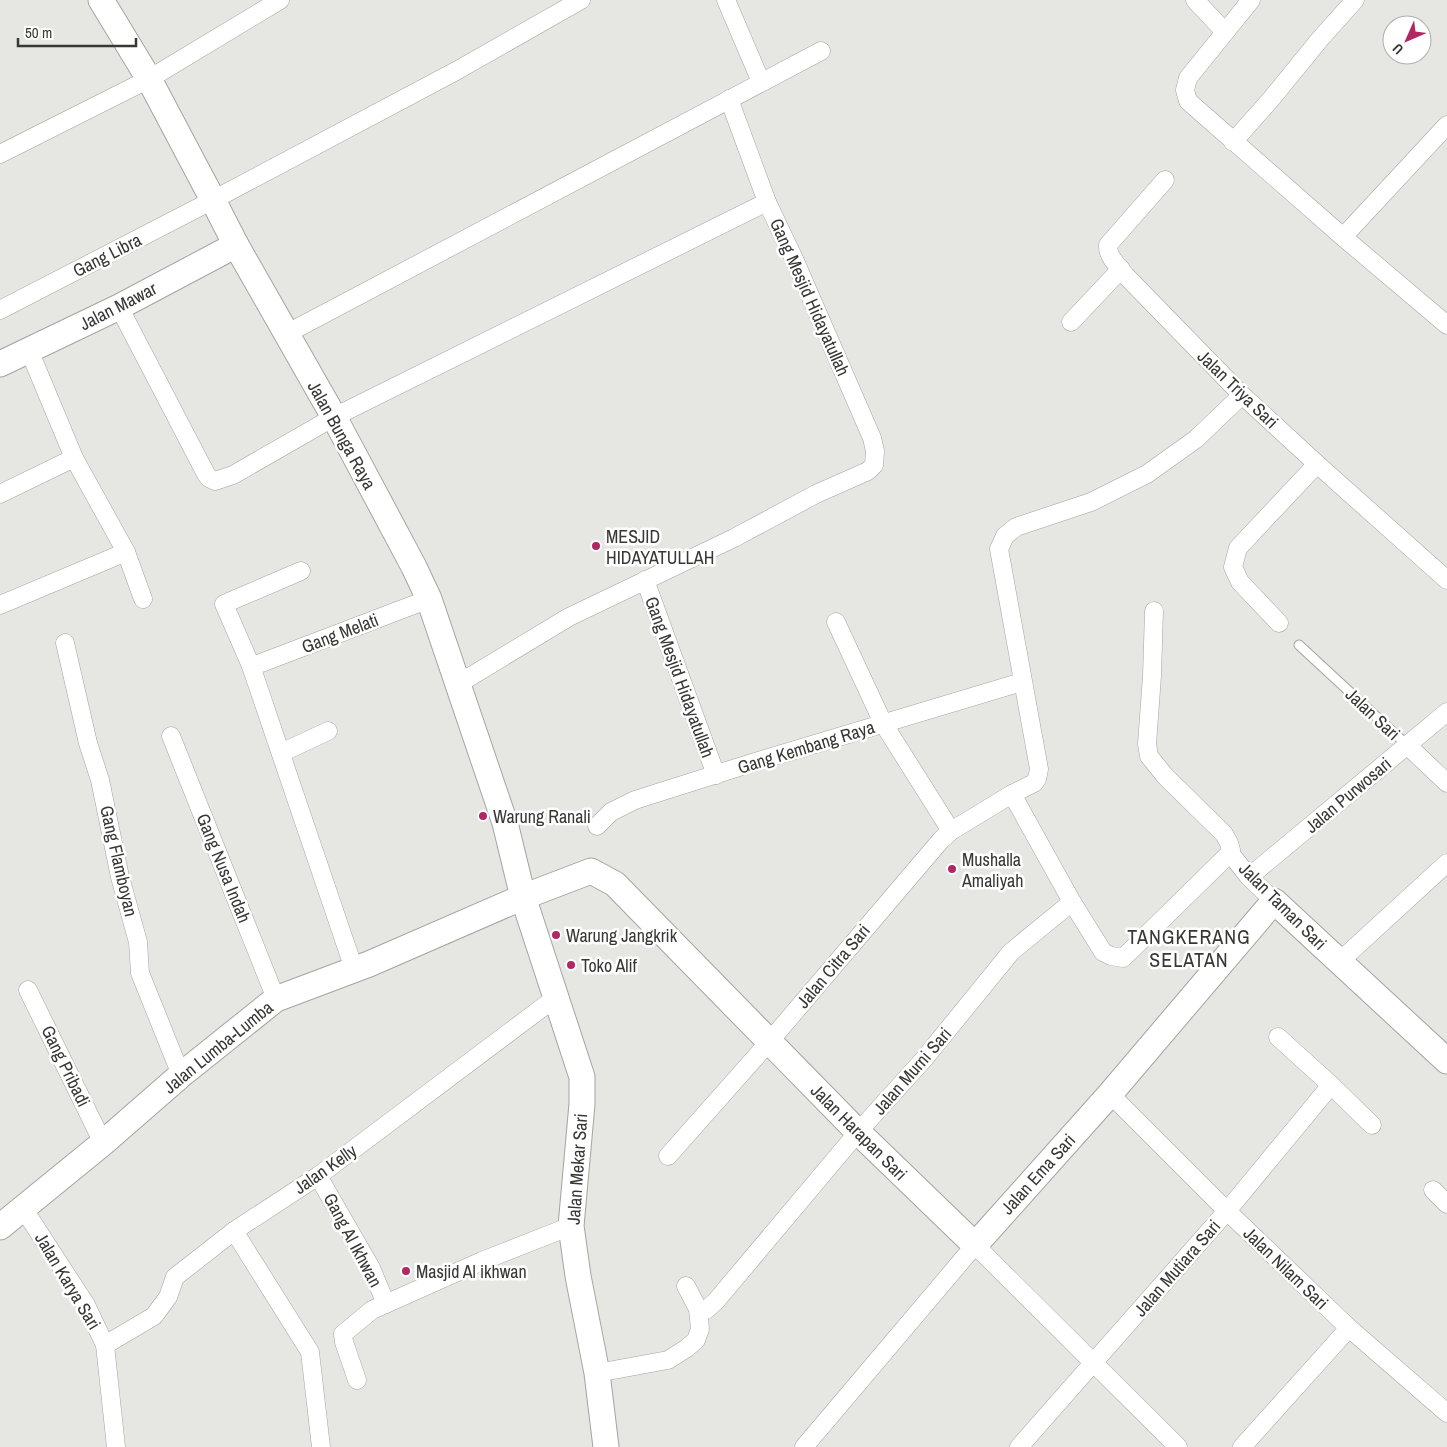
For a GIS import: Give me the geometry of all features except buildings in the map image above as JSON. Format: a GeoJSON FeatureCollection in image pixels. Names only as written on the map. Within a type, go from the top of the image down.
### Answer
{"type":"FeatureCollection","features":[{"type":"Feature","properties":{"kind":"street","name":"Jalan Bunga Raya"},"geometry":{"type":"LineString","coordinates":[[101,0],[149,80],[236,245],[334,417],[414,567],[428,599],[505,822],[523,898]]}},
{"type":"Feature","properties":{"kind":"street"},"geometry":{"type":"LineString","coordinates":[[0,154],[149,80],[280,0]]}},
{"type":"Feature","properties":{"kind":"street","name":"Gang Libra"},"geometry":{"type":"LineString","coordinates":[[0,310],[456,71],[581,0]]}},
{"type":"Feature","properties":{"kind":"street"},"geometry":{"type":"LineString","coordinates":[[726,0],[761,82]]}},
{"type":"Feature","properties":{"kind":"street"},"geometry":{"type":"LineString","coordinates":[[1195,0],[1225,32]]}},
{"type":"Feature","properties":{"kind":"street"},"geometry":{"type":"LineString","coordinates":[[1251,0],[1188,78],[1185,90],[1188,101],[1233,142],[1447,325]]}},
{"type":"Feature","properties":{"kind":"street"},"geometry":{"type":"LineString","coordinates":[[1233,142],[1355,0]]}},
{"type":"Feature","properties":{"kind":"street"},"geometry":{"type":"LineString","coordinates":[[286,334],[821,51]]}},
{"type":"Feature","properties":{"kind":"street"},"geometry":{"type":"LineString","coordinates":[[729,99],[767,202]]}},
{"type":"Feature","properties":{"kind":"street"},"geometry":{"type":"LineString","coordinates":[[1343,237],[1447,125]]}},
{"type":"Feature","properties":{"kind":"street","name":"Jalan Triya Sari"},"geometry":{"type":"LineString","coordinates":[[1165,180],[1108,245],[1108,252],[1121,269],[1242,395],[1447,580]]}},
{"type":"Feature","properties":{"kind":"street","name":"Gang Mesjid Hidayatullah"},"geometry":{"type":"LineString","coordinates":[[119,306],[206,474],[211,480],[215,481],[233,475],[334,417],[767,202],[795,261],[872,438],[875,451],[874,465],[868,471],[816,494],[734,538],[569,617],[458,684]]}},
{"type":"Feature","properties":{"kind":"street","name":"Jalan Mawar"},"geometry":{"type":"LineString","coordinates":[[0,364],[119,306],[236,245]]}},
{"type":"Feature","properties":{"kind":"street"},"geometry":{"type":"LineString","coordinates":[[1072,322],[1121,269]]}},
{"type":"Feature","properties":{"kind":"street"},"geometry":{"type":"LineString","coordinates":[[29,350],[74,458],[126,552],[143,599]]}},
{"type":"Feature","properties":{"kind":"street"},"geometry":{"type":"LineString","coordinates":[[1022,682],[999,549],[1005,536],[1016,527],[1091,502],[1147,474],[1196,438],[1242,395]]}},
{"type":"Feature","properties":{"kind":"street"},"geometry":{"type":"LineString","coordinates":[[0,494],[74,458]]}},
{"type":"Feature","properties":{"kind":"street"},"geometry":{"type":"LineString","coordinates":[[1279,623],[1240,582],[1233,567],[1238,548],[1317,464]]}},
{"type":"Feature","properties":{"kind":"street"},"geometry":{"type":"LineString","coordinates":[[0,605],[126,552]]}},
{"type":"Feature","properties":{"kind":"street"},"geometry":{"type":"LineString","coordinates":[[301,571],[224,604],[251,666],[354,969]]}},
{"type":"Feature","properties":{"kind":"street","name":"Gang Mesjid Hidayatullah"},"geometry":{"type":"LineString","coordinates":[[645,580],[716,774]]}},
{"type":"Feature","properties":{"kind":"street","name":"Gang Melati"},"geometry":{"type":"LineString","coordinates":[[251,666],[261,664],[428,599]]}},
{"type":"Feature","properties":{"kind":"street"},"geometry":{"type":"LineString","coordinates":[[1154,610],[1148,737],[1149,756],[1165,776],[1224,834],[1232,850],[1230,853]]}},
{"type":"Feature","properties":{"kind":"street"},"geometry":{"type":"LineString","coordinates":[[836,622],[883,723],[950,831]]}},
{"type":"Feature","properties":{"kind":"street","name":"Gang Flamboyan"},"geometry":{"type":"LineString","coordinates":[[65,643],[88,743],[100,780],[120,877],[138,942],[140,973],[181,1075]]}},
{"type":"Feature","properties":{"kind":"street","name":"Gang Kembang Raya"},"geometry":{"type":"LineString","coordinates":[[597,826],[611,812],[635,800],[1022,682]]}},
{"type":"Feature","properties":{"kind":"street","name":"Jalan Citra Sari"},"geometry":{"type":"LineString","coordinates":[[668,1156],[769,1042],[941,840],[950,831],[1034,783],[1038,770],[1022,682]]}},
{"type":"Feature","properties":{"kind":"street","name":"Jalan Purwosari"},"geometry":{"type":"LineString","coordinates":[[1249,878],[1447,712]]}},
{"type":"Feature","properties":{"kind":"street"},"geometry":{"type":"LineString","coordinates":[[281,753],[328,731]]}},
{"type":"Feature","properties":{"kind":"street","name":"Gang Nusa Indah"},"geometry":{"type":"LineString","coordinates":[[171,736],[276,1000]]}},
{"type":"Feature","properties":{"kind":"street","name":"Jalan Sari"},"geometry":{"type":"LineString","coordinates":[[1407,745],[1447,783]]}},
{"type":"Feature","properties":{"kind":"street"},"geometry":{"type":"LineString","coordinates":[[1012,794],[1072,902]]}},
{"type":"Feature","properties":{"kind":"street","name":"Jalan Taman Sari"},"geometry":{"type":"LineString","coordinates":[[1072,902],[1103,952],[1122,958],[1230,853],[1249,878],[1274,902],[1447,1061]]}},
{"type":"Feature","properties":{"kind":"street"},"geometry":{"type":"LineString","coordinates":[[1339,962],[1447,864]]}},
{"type":"Feature","properties":{"kind":"street","name":"Jalan Harapan Sari"},"geometry":{"type":"LineString","coordinates":[[523,898],[591,871],[615,884],[858,1132],[1178,1447]]}},
{"type":"Feature","properties":{"kind":"street","name":"Jalan Lumba-Lumba"},"geometry":{"type":"LineString","coordinates":[[0,1227],[103,1143],[181,1075],[276,1000],[369,964],[523,898]]}},
{"type":"Feature","properties":{"kind":"street","name":"Jalan Mekar Sari"},"geometry":{"type":"LineString","coordinates":[[523,898],[582,1077],[582,1104],[571,1226],[578,1276],[597,1373],[606,1447]]}},
{"type":"Feature","properties":{"kind":"street","name":"Jalan Murni Sari"},"geometry":{"type":"LineString","coordinates":[[698,1309],[706,1310],[716,1301],[858,1132],[924,1059],[1011,952],[1072,902]]}},
{"type":"Feature","properties":{"kind":"street","name":"Jalan Ema Sari"},"geometry":{"type":"LineString","coordinates":[[804,1447],[974,1245],[1110,1094],[1274,902]]}},
{"type":"Feature","properties":{"kind":"street","name":"Gang Pribadi"},"geometry":{"type":"LineString","coordinates":[[28,990],[103,1143]]}},
{"type":"Feature","properties":{"kind":"street","name":"Jalan Kelly"},"geometry":{"type":"LineString","coordinates":[[105,1345],[154,1316],[168,1297],[175,1276],[234,1231],[318,1176],[555,998]]}},
{"type":"Feature","properties":{"kind":"street"},"geometry":{"type":"LineString","coordinates":[[1278,1037],[1372,1125]]}},
{"type":"Feature","properties":{"kind":"street","name":"Jalan Mutiara Sari"},"geometry":{"type":"LineString","coordinates":[[1019,1447],[1227,1211],[1331,1085]]}},
{"type":"Feature","properties":{"kind":"street","name":"Jalan Nilam Sari"},"geometry":{"type":"LineString","coordinates":[[1110,1094],[1227,1211],[1349,1328],[1447,1413]]}},
{"type":"Feature","properties":{"kind":"street","name":"Gang Al Ikhwan"},"geometry":{"type":"LineString","coordinates":[[318,1176],[371,1268],[386,1304]]}},
{"type":"Feature","properties":{"kind":"street"},"geometry":{"type":"LineString","coordinates":[[1433,1190],[1447,1204]]}},
{"type":"Feature","properties":{"kind":"street","name":"Jalan Karya Sari"},"geometry":{"type":"LineString","coordinates":[[23,1208],[86,1306],[105,1345],[116,1447]]}},
{"type":"Feature","properties":{"kind":"street","name":"Gang Al Ikhwan"},"geometry":{"type":"LineString","coordinates":[[357,1380],[343,1334],[372,1310],[482,1261],[571,1226]]}},
{"type":"Feature","properties":{"kind":"street"},"geometry":{"type":"LineString","coordinates":[[234,1231],[310,1352],[321,1447]]}},
{"type":"Feature","properties":{"kind":"street"},"geometry":{"type":"LineString","coordinates":[[597,1373],[668,1360],[696,1340],[700,1329],[698,1309],[686,1286]]}},
{"type":"Feature","properties":{"kind":"street"},"geometry":{"type":"LineString","coordinates":[[1242,1447],[1349,1328]]}},
{"type":"Feature","properties":{"kind":"lane","name":"Jalan Sari"},"geometry":{"type":"LineString","coordinates":[[1299,645],[1407,745]]}},
{"type":"Feature","properties":{"kind":"place","name":"MESJID HIDAYATULLAH"},"geometry":{"type":"Point","coordinates":[596,546]}},
{"type":"Feature","properties":{"kind":"place","name":"Warung Ranali"},"geometry":{"type":"Point","coordinates":[483,816]}},
{"type":"Feature","properties":{"kind":"place","name":"Mushalla Amaliyah"},"geometry":{"type":"Point","coordinates":[952,869]}},
{"type":"Feature","properties":{"kind":"place","name":"Warung Jangkrik"},"geometry":{"type":"Point","coordinates":[556,935]}},
{"type":"Feature","properties":{"kind":"place","name":"Toko Alif"},"geometry":{"type":"Point","coordinates":[571,965]}},
{"type":"Feature","properties":{"kind":"place","name":"Masjid Al ikhwan"},"geometry":{"type":"Point","coordinates":[406,1271]}},
{"type":"Feature","properties":{"kind":"district","name":"TANGKERANG SELATAN"},"geometry":{"type":"Point","coordinates":[1189,948]}}]}
